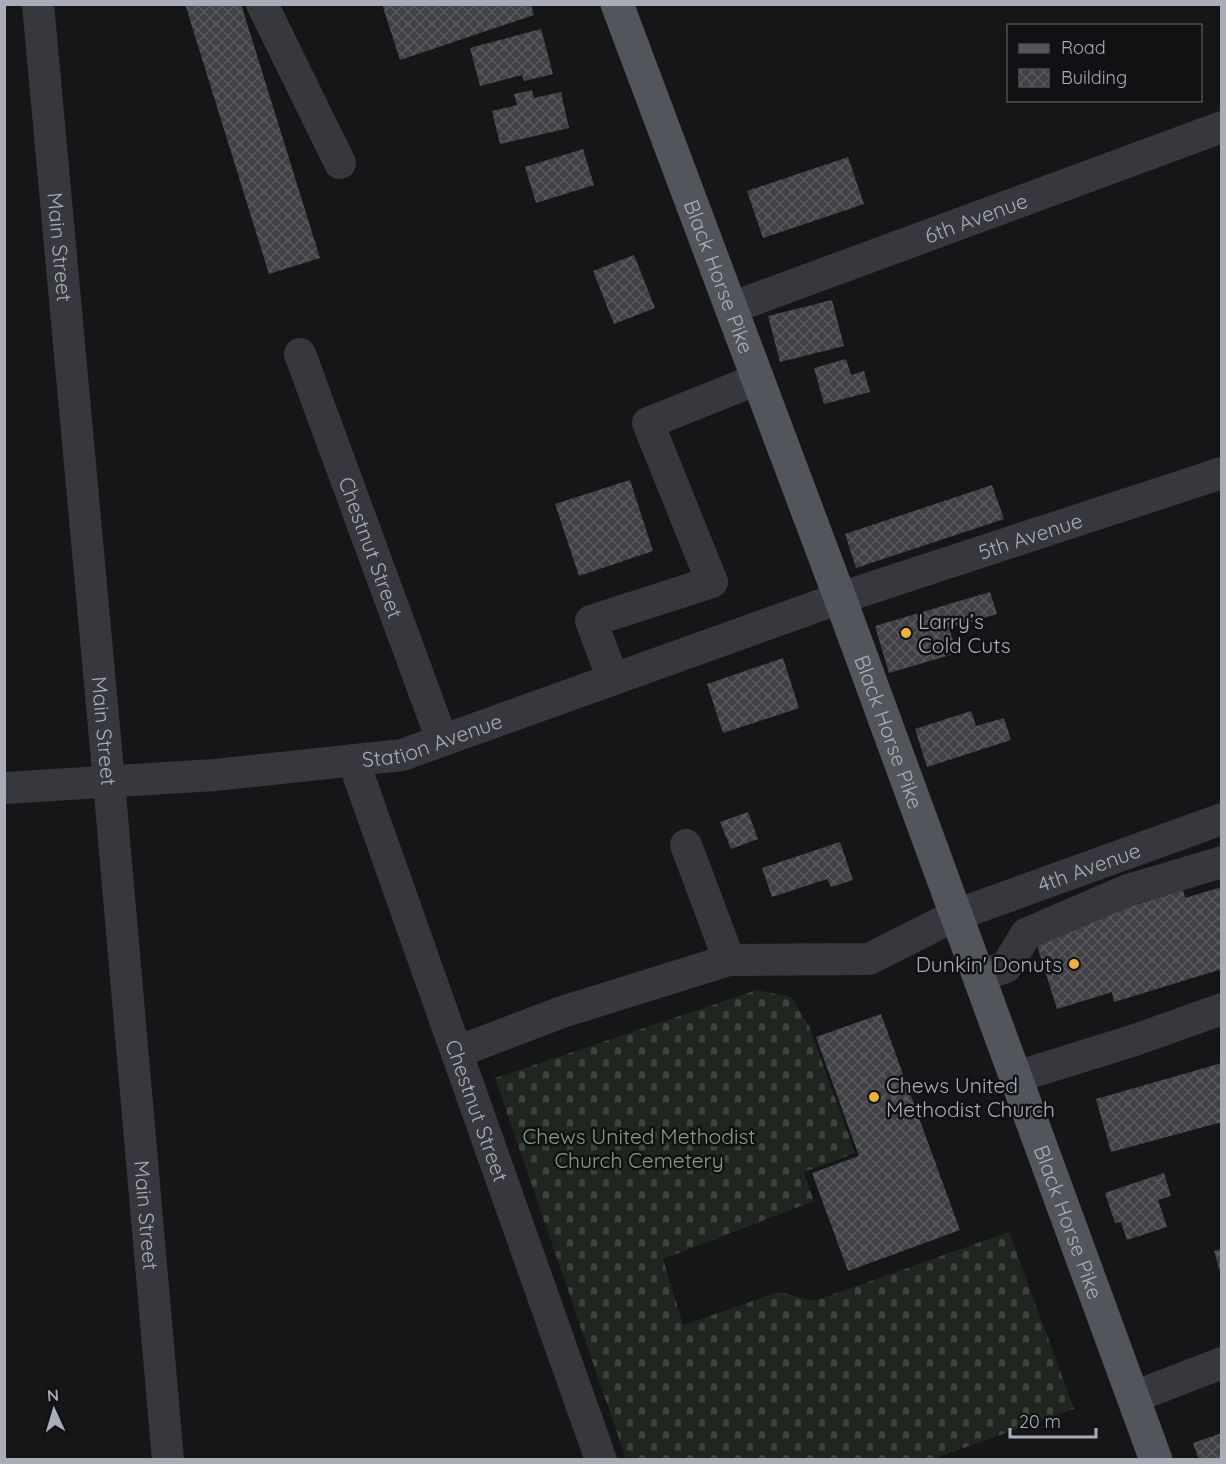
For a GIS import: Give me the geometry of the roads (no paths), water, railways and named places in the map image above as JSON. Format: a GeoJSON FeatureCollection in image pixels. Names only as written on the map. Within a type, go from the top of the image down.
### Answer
{"type":"FeatureCollection","features":[{"type":"Feature","properties":{"kind":"main road","name":"Black Horse Pike"},"geometry":{"type":"LineString","coordinates":[[617,4],[840,598],[1156,1460]]}},
{"type":"Feature","properties":{"kind":"street","name":"Main Street"},"geometry":{"type":"LineString","coordinates":[[38,4],[168,1460]]}},
{"type":"Feature","properties":{"kind":"street"},"geometry":{"type":"LineString","coordinates":[[262,4],[340,163]]}},
{"type":"Feature","properties":{"kind":"street","name":"6th Avenue"},"geometry":{"type":"LineString","coordinates":[[731,308],[1221,127]]}},
{"type":"Feature","properties":{"kind":"street","name":"Chestnut Street"},"geometry":{"type":"LineString","coordinates":[[300,354],[442,740]]}},
{"type":"Feature","properties":{"kind":"street"},"geometry":{"type":"LineString","coordinates":[[613,679],[591,621],[712,582],[648,423],[758,379]]}},
{"type":"Feature","properties":{"kind":"street","name":"5th Avenue"},"geometry":{"type":"LineString","coordinates":[[840,598],[1221,473]]}},
{"type":"Feature","properties":{"kind":"street","name":"Station Avenue"},"geometry":{"type":"LineString","coordinates":[[4,788],[215,775],[402,755],[840,598]]}},
{"type":"Feature","properties":{"kind":"street","name":"Chestnut Street"},"geometry":{"type":"LineString","coordinates":[[353,760],[601,1460]]}},
{"type":"Feature","properties":{"kind":"street","name":"4th Avenue"},"geometry":{"type":"LineString","coordinates":[[457,1052],[562,1012],[729,960],[869,959],[956,915],[1221,819]]}},
{"type":"Feature","properties":{"kind":"street"},"geometry":{"type":"LineString","coordinates":[[686,844],[729,960]]}},
{"type":"Feature","properties":{"kind":"street"},"geometry":{"type":"LineString","coordinates":[[979,976],[1006,967],[1026,934],[1128,890],[1221,862]]}},
{"type":"Feature","properties":{"kind":"street"},"geometry":{"type":"LineString","coordinates":[[1016,1077],[1135,1040],[1221,1009]]}},
{"type":"Feature","properties":{"kind":"street"},"geometry":{"type":"LineString","coordinates":[[1134,1397],[1221,1363]]}},
{"type":"Feature","properties":{"kind":"place","name":"Larry’s Cold Cuts"},"geometry":{"type":"Point","coordinates":[906,633]}},
{"type":"Feature","properties":{"kind":"place","name":"Dunkin' Donuts"},"geometry":{"type":"Point","coordinates":[1074,964]}},
{"type":"Feature","properties":{"kind":"place","name":"Chews United Methodist Church"},"geometry":{"type":"Point","coordinates":[874,1097]}},
{"type":"Feature","properties":{"kind":"park label","name":"Chews United Methodist Church Cemetery"},"geometry":{"type":"Point","coordinates":[639,1148]}}]}
